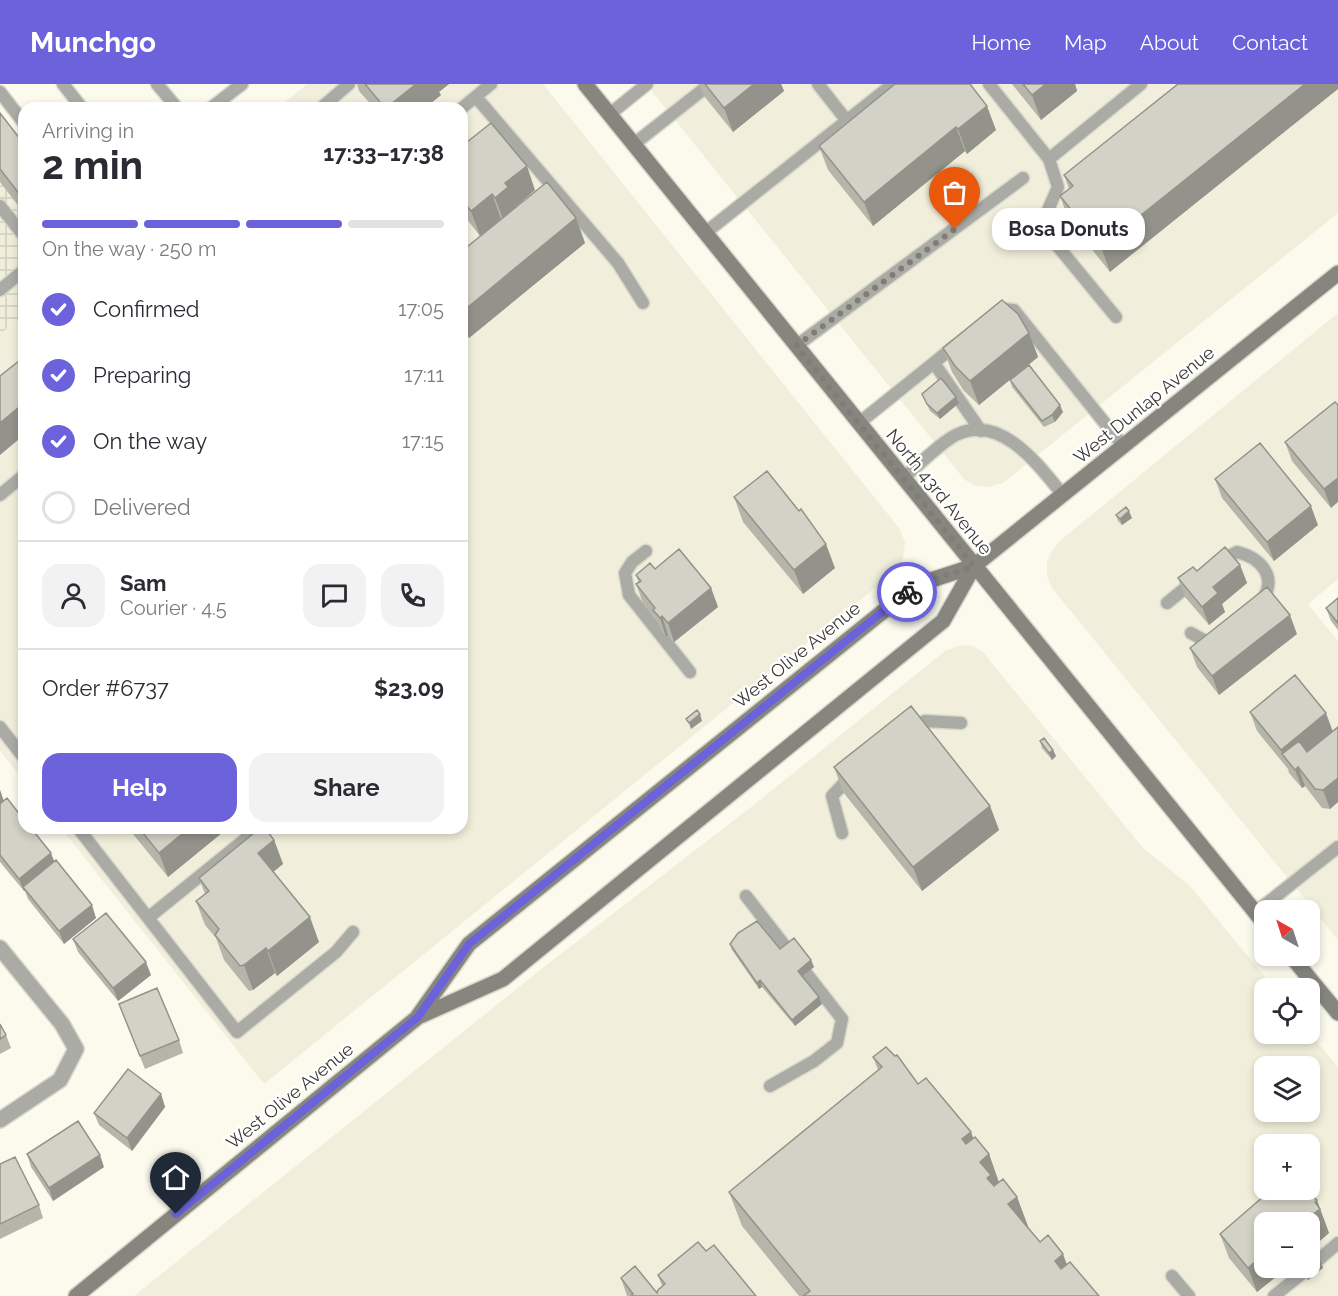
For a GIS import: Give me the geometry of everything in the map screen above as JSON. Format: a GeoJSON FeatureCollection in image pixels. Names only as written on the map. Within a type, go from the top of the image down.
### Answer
{"type":"FeatureCollection","features":[{"type":"Feature","properties":{"kind":"main road","name":"North 43rd Avenue"},"geometry":{"type":"LineString","coordinates":[[585,84],[1254,911]]}},
{"type":"Feature","properties":{"kind":"main road","name":"West Dunlap Avenue"},"geometry":{"type":"LineString","coordinates":[[974,566],[1338,273]]}},
{"type":"Feature","properties":{"kind":"main road","name":"West Olive Avenue"},"geometry":{"type":"LineString","coordinates":[[418,1017],[469,944],[916,585],[974,566]]}},
{"type":"Feature","properties":{"kind":"main road","name":"West Olive Avenue"},"geometry":{"type":"LineString","coordinates":[[75,1296],[418,1017],[503,979],[943,621],[974,566]]}},
{"type":"Feature","properties":{"kind":"main road"},"geometry":{"type":"LineString","coordinates":[[1299,966],[1338,1013]]}},
{"type":"Feature","properties":{"kind":"street"},"geometry":{"type":"LineString","coordinates":[[0,948],[62,1024],[76,1049],[60,1080],[0,1120]]}},
{"type":"Feature","properties":{"kind":"lane"},"geometry":{"type":"LineString","coordinates":[[63,84],[77,102]]}},
{"type":"Feature","properties":{"kind":"lane"},"geometry":{"type":"LineString","coordinates":[[157,84],[172,102]]}},
{"type":"Feature","properties":{"kind":"lane"},"geometry":{"type":"LineString","coordinates":[[219,102],[242,84]]}},
{"type":"Feature","properties":{"kind":"lane"},"geometry":{"type":"LineString","coordinates":[[328,102],[349,84]]}},
{"type":"Feature","properties":{"kind":"lane"},"geometry":{"type":"LineString","coordinates":[[468,103],[491,84]]}},
{"type":"Feature","properties":{"kind":"lane"},"geometry":{"type":"LineString","coordinates":[[610,114],[647,84]]}},
{"type":"Feature","properties":{"kind":"lane"},"geometry":{"type":"LineString","coordinates":[[634,144],[710,84]]}},
{"type":"Feature","properties":{"kind":"lane"},"geometry":{"type":"LineString","coordinates":[[818,84],[847,121]]}},
{"type":"Feature","properties":{"kind":"lane"},"geometry":{"type":"LineString","coordinates":[[705,232],[893,84]]}},
{"type":"Feature","properties":{"kind":"lane"},"geometry":{"type":"LineString","coordinates":[[989,84],[1048,159],[1058,188],[1041,226],[1116,317]]}},
{"type":"Feature","properties":{"kind":"lane"},"geometry":{"type":"LineString","coordinates":[[1048,159],[1141,84]]}},
{"type":"Feature","properties":{"kind":"lane"},"geometry":{"type":"LineString","coordinates":[[0,92],[18,115]]}},
{"type":"Feature","properties":{"kind":"lane"},"geometry":{"type":"LineString","coordinates":[[476,97],[549,190],[618,263],[643,303]]}},
{"type":"Feature","properties":{"kind":"lane"},"geometry":{"type":"LineString","coordinates":[[796,346],[1023,178]]}},
{"type":"Feature","properties":{"kind":"lane"},"geometry":{"type":"LineString","coordinates":[[0,206],[18,228]]}},
{"type":"Feature","properties":{"kind":"lane"},"geometry":{"type":"LineString","coordinates":[[0,290],[18,275]]}},
{"type":"Feature","properties":{"kind":"lane"},"geometry":{"type":"LineString","coordinates":[[985,323],[1002,309],[1014,310],[1124,447]]}},
{"type":"Feature","properties":{"kind":"lane"},"geometry":{"type":"LineString","coordinates":[[859,423],[968,336]]}},
{"type":"Feature","properties":{"kind":"lane"},"geometry":{"type":"LineString","coordinates":[[934,363],[981,431]]}},
{"type":"Feature","properties":{"kind":"lane"},"geometry":{"type":"LineString","coordinates":[[903,478],[958,434],[981,431],[1005,438],[1025,450],[1063,495]]}},
{"type":"Feature","properties":{"kind":"lane"},"geometry":{"type":"LineString","coordinates":[[0,495],[18,480]]}},
{"type":"Feature","properties":{"kind":"lane"},"geometry":{"type":"LineString","coordinates":[[645,551],[632,562],[625,573],[629,595],[690,672]]}},
{"type":"Feature","properties":{"kind":"lane"},"geometry":{"type":"LineString","coordinates":[[1167,603],[1224,556],[1237,552],[1252,556],[1263,566],[1269,578],[1269,590],[1249,613]]}},
{"type":"Feature","properties":{"kind":"lane"},"geometry":{"type":"LineString","coordinates":[[1191,633],[1207,642],[1223,635]]}},
{"type":"Feature","properties":{"kind":"lane"},"geometry":{"type":"LineString","coordinates":[[898,740],[925,721],[961,723]]}},
{"type":"Feature","properties":{"kind":"lane"},"geometry":{"type":"LineString","coordinates":[[0,727],[18,750]]}},
{"type":"Feature","properties":{"kind":"lane"},"geometry":{"type":"LineString","coordinates":[[842,833],[832,796],[864,766]]}},
{"type":"Feature","properties":{"kind":"lane"},"geometry":{"type":"LineString","coordinates":[[83,834],[237,1032],[336,952],[353,932]]}},
{"type":"Feature","properties":{"kind":"lane"},"geometry":{"type":"LineString","coordinates":[[148,918],[252,834]]}},
{"type":"Feature","properties":{"kind":"lane"},"geometry":{"type":"LineString","coordinates":[[1280,900],[1338,847]]}},
{"type":"Feature","properties":{"kind":"lane"},"geometry":{"type":"LineString","coordinates":[[746,896],[842,1019],[837,1043],[814,1061],[770,1086]]}},
{"type":"Feature","properties":{"kind":"lane"},"geometry":{"type":"LineString","coordinates":[[1320,1258],[1338,1243]]}},
{"type":"Feature","properties":{"kind":"lane"},"geometry":{"type":"LineString","coordinates":[[1172,1276],[1189,1296]]}},
{"type":"Feature","properties":{"kind":"lane"},"geometry":{"type":"LineString","coordinates":[[1274,1296],[1296,1278]]}},
{"type":"Feature","properties":{"kind":"shaded area"},"geometry":{"type":"Polygon","coordinates":[[[307,84],[543,84],[899,528],[905,542],[903,558],[897,570],[264,1084],[66,834],[468,834],[468,102],[285,102],[307,84]]]}},
{"type":"Feature","properties":{"kind":"shaded area"},"geometry":{"type":"Polygon","coordinates":[[[646,84],[1338,84],[1338,213],[1003,483],[988,487],[973,485],[964,479],[646,84]]]}},
{"type":"Feature","properties":{"kind":"shaded area"},"geometry":{"type":"Polygon","coordinates":[[[0,128],[18,150],[18,320],[0,334],[0,128]]]}},
{"type":"Feature","properties":{"kind":"shaded area"},"geometry":{"type":"Polygon","coordinates":[[[1338,313],[1338,579],[1308,604],[1338,641],[1338,940],[1320,918],[1320,900],[1306,900],[1052,588],[1047,576],[1047,562],[1053,549],[1061,540],[1338,313]]]}},
{"type":"Feature","properties":{"kind":"shaded area"},"geometry":{"type":"Polygon","coordinates":[[[18,320],[18,774],[0,751],[0,334],[18,320]]]}},
{"type":"Feature","properties":{"kind":"shaded area"},"geometry":{"type":"Polygon","coordinates":[[[970,645],[982,651],[1143,848],[1190,886],[1266,978],[1254,978],[1254,1044],[1319,1044],[1338,1067],[1338,1296],[134,1296],[540,970],[755,804],[945,651],[958,646],[970,645]]]}},
{"type":"Feature","properties":{"kind":"building"},"geometry":{"type":"Polygon","coordinates":[[[365,84],[416,84],[394,102],[380,102],[365,84]]]}},
{"type":"Feature","properties":{"kind":"building"},"geometry":{"type":"Polygon","coordinates":[[[705,84],[754,84],[724,108],[705,84]]]}},
{"type":"Feature","properties":{"kind":"building"},"geometry":{"type":"Polygon","coordinates":[[[895,84],[970,84],[987,106],[958,129],[956,127],[864,202],[819,146],[895,84]]]}},
{"type":"Feature","properties":{"kind":"building"},"geometry":{"type":"Polygon","coordinates":[[[1023,84],[1046,84],[1032,95],[1023,84]]]}},
{"type":"Feature","properties":{"kind":"building"},"geometry":{"type":"Polygon","coordinates":[[[1178,84],[1305,84],[1101,247],[1060,196],[1073,186],[1064,175],[1178,84]]]}},
{"type":"Feature","properties":{"kind":"building"},"geometry":{"type":"Polygon","coordinates":[[[0,113],[18,136],[18,192],[0,169],[0,113]]]}},
{"type":"Feature","properties":{"kind":"building"},"geometry":{"type":"Polygon","coordinates":[[[491,123],[527,166],[505,183],[508,187],[495,198],[492,194],[471,211],[468,207],[468,141],[491,123]]]}},
{"type":"Feature","properties":{"kind":"building"},"geometry":{"type":"Polygon","coordinates":[[[547,182],[576,218],[468,307],[468,246],[547,182]]]}},
{"type":"Feature","properties":{"kind":"building"},"geometry":{"type":"Polygon","coordinates":[[[1002,300],[1018,314],[1029,333],[970,381],[955,366],[943,348],[1002,300]]]}},
{"type":"Feature","properties":{"kind":"building"},"geometry":{"type":"Polygon","coordinates":[[[18,362],[18,408],[0,423],[0,376],[18,362]]]}},
{"type":"Feature","properties":{"kind":"building"},"geometry":{"type":"Polygon","coordinates":[[[1029,365],[1060,405],[1052,415],[1042,421],[1010,380],[1029,365]]]}},
{"type":"Feature","properties":{"kind":"building"},"geometry":{"type":"Polygon","coordinates":[[[941,378],[956,397],[937,413],[927,404],[922,394],[941,378]]]}},
{"type":"Feature","properties":{"kind":"building"},"geometry":{"type":"Polygon","coordinates":[[[1335,402],[1338,405],[1338,478],[1324,489],[1285,442],[1335,402]]]}},
{"type":"Feature","properties":{"kind":"building"},"geometry":{"type":"Polygon","coordinates":[[[1260,443],[1311,506],[1267,542],[1215,479],[1260,443]]]}},
{"type":"Feature","properties":{"kind":"building"},"geometry":{"type":"Polygon","coordinates":[[[767,471],[799,511],[801,509],[826,544],[794,570],[734,497],[767,471]]]}},
{"type":"Feature","properties":{"kind":"building"},"geometry":{"type":"Polygon","coordinates":[[[1126,507],[1129,511],[1120,519],[1116,515],[1126,507]]]}},
{"type":"Feature","properties":{"kind":"building"},"geometry":{"type":"Polygon","coordinates":[[[1225,547],[1240,565],[1213,587],[1218,593],[1202,607],[1178,578],[1193,567],[1197,571],[1225,547]]]}},
{"type":"Feature","properties":{"kind":"building"},"geometry":{"type":"Polygon","coordinates":[[[679,549],[711,588],[668,623],[653,610],[655,608],[636,584],[641,581],[636,575],[650,563],[655,569],[679,549]]]}},
{"type":"Feature","properties":{"kind":"building"},"geometry":{"type":"Polygon","coordinates":[[[1267,587],[1290,615],[1212,676],[1190,648],[1267,587]]]}},
{"type":"Feature","properties":{"kind":"building"},"geometry":{"type":"Polygon","coordinates":[[[1338,598],[1338,623],[1326,608],[1338,598]]]}},
{"type":"Feature","properties":{"kind":"building"},"geometry":{"type":"Polygon","coordinates":[[[1295,675],[1326,713],[1281,750],[1250,712],[1295,675]]]}},
{"type":"Feature","properties":{"kind":"building"},"geometry":{"type":"Polygon","coordinates":[[[911,706],[990,806],[913,867],[834,767],[911,706]]]}},
{"type":"Feature","properties":{"kind":"building"},"geometry":{"type":"Polygon","coordinates":[[[697,710],[700,714],[689,723],[686,719],[697,710]]]}},
{"type":"Feature","properties":{"kind":"building"},"geometry":{"type":"Polygon","coordinates":[[[1338,727],[1338,778],[1323,790],[1315,789],[1298,767],[1295,770],[1282,754],[1299,741],[1307,752],[1338,727]]]}},
{"type":"Feature","properties":{"kind":"building"},"geometry":{"type":"Polygon","coordinates":[[[1044,738],[1053,750],[1049,753],[1040,741],[1044,738]]]}},
{"type":"Feature","properties":{"kind":"building"},"geometry":{"type":"Polygon","coordinates":[[[7,798],[18,812],[18,834],[36,834],[51,853],[19,879],[0,855],[0,804],[7,798]]]}},
{"type":"Feature","properties":{"kind":"building"},"geometry":{"type":"Polygon","coordinates":[[[144,834],[182,834],[159,853],[144,834]]]}},
{"type":"Feature","properties":{"kind":"building"},"geometry":{"type":"Polygon","coordinates":[[[253,834],[270,834],[274,840],[258,853],[310,917],[268,951],[266,948],[240,966],[215,935],[219,929],[196,901],[209,891],[199,878],[253,834]]]}},
{"type":"Feature","properties":{"kind":"building"},"geometry":{"type":"Polygon","coordinates":[[[56,860],[92,905],[59,931],[23,887],[56,860]]]}},
{"type":"Feature","properties":{"kind":"building"},"geometry":{"type":"Polygon","coordinates":[[[106,913],[146,962],[113,988],[73,939],[106,913]]]}},
{"type":"Feature","properties":{"kind":"building"},"geometry":{"type":"Polygon","coordinates":[[[757,921],[780,949],[794,938],[811,960],[798,971],[819,997],[792,1020],[760,980],[757,983],[730,944],[738,933],[757,921]]]}},
{"type":"Feature","properties":{"kind":"building"},"geometry":{"type":"Polygon","coordinates":[[[157,988],[179,1040],[140,1056],[119,1004],[157,988]]]}},
{"type":"Feature","properties":{"kind":"building"},"geometry":{"type":"Polygon","coordinates":[[[0,1024],[6,1035],[0,1039],[0,1024]]]}},
{"type":"Feature","properties":{"kind":"building"},"geometry":{"type":"Polygon","coordinates":[[[886,1047],[895,1056],[897,1055],[918,1084],[926,1078],[971,1132],[962,1139],[966,1144],[975,1137],[989,1154],[980,1162],[991,1175],[987,1178],[994,1186],[1003,1179],[1017,1197],[1008,1204],[1040,1242],[1048,1235],[1063,1254],[1055,1261],[1061,1269],[1070,1262],[1099,1296],[803,1296],[810,1291],[729,1192],[882,1067],[873,1057],[886,1047]]]}},
{"type":"Feature","properties":{"kind":"building"},"geometry":{"type":"Polygon","coordinates":[[[128,1069],[161,1094],[127,1138],[94,1113],[128,1069]]]}},
{"type":"Feature","properties":{"kind":"building"},"geometry":{"type":"Polygon","coordinates":[[[78,1121],[100,1155],[49,1188],[27,1154],[78,1121]]]}},
{"type":"Feature","properties":{"kind":"building"},"geometry":{"type":"Polygon","coordinates":[[[15,1157],[39,1205],[0,1224],[0,1164],[15,1157]]]}},
{"type":"Feature","properties":{"kind":"building"},"geometry":{"type":"Polygon","coordinates":[[[1259,1200],[1317,1200],[1315,1202],[1320,1209],[1316,1212],[1254,1212],[1254,1263],[1248,1268],[1220,1234],[1259,1200]]]}},
{"type":"Feature","properties":{"kind":"building"},"geometry":{"type":"Polygon","coordinates":[[[698,1242],[706,1251],[714,1245],[756,1296],[631,1296],[633,1294],[621,1278],[635,1266],[657,1293],[665,1284],[658,1275],[698,1242]]]}},
{"type":"Feature","properties":{"kind":"way so far"},"geometry":{"type":"LineString","coordinates":[[907,592],[916,585],[974,566],[796,346],[955,229]]}},
{"type":"Feature","properties":{"kind":"place","name":"Bosa Donuts"},"geometry":{"type":"Point","coordinates":[955,229]}},
{"type":"Feature","properties":{"kind":"route"},"geometry":{"type":"LineString","coordinates":[[176,1214],[418,1017],[469,944],[907,592]]}}]}
